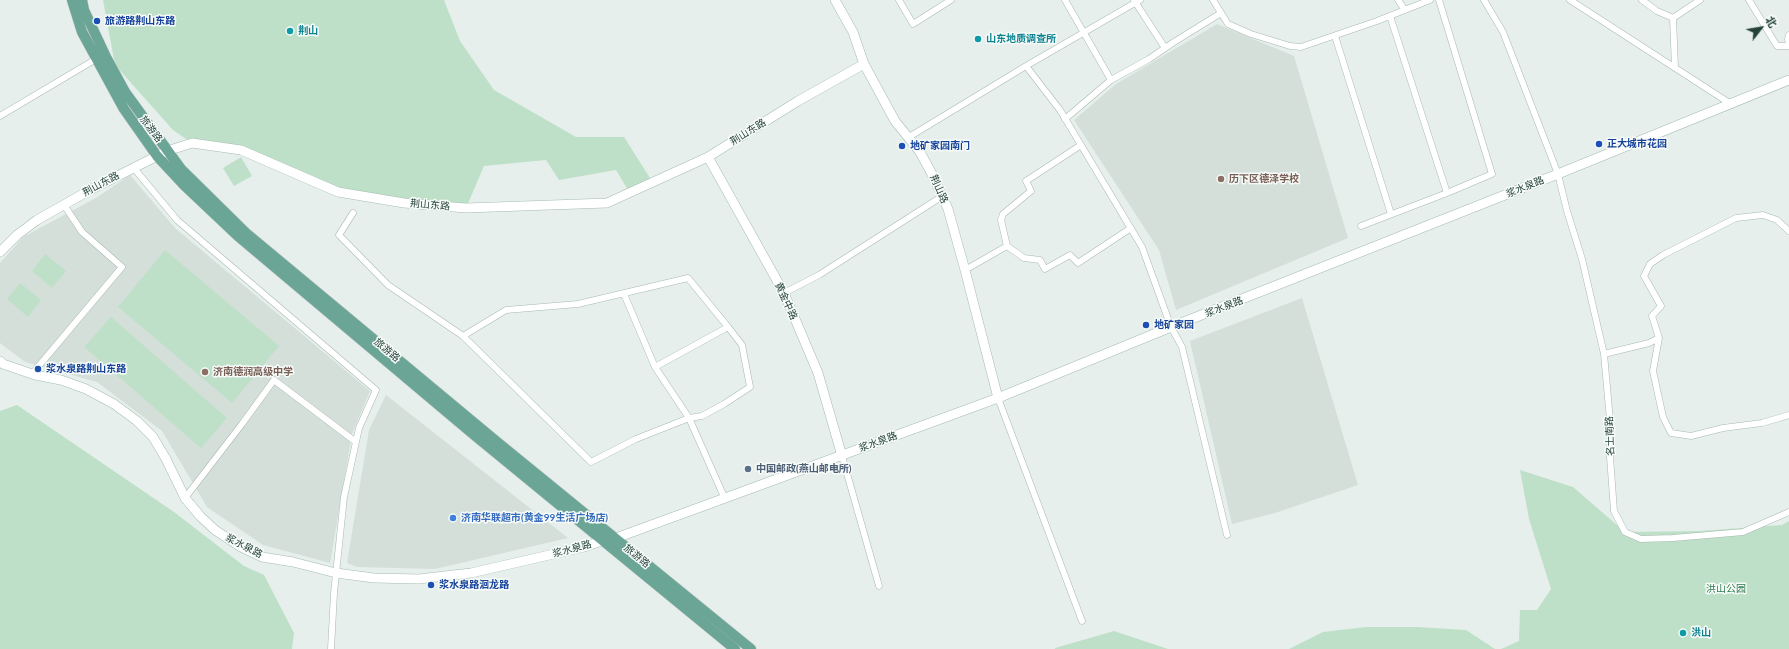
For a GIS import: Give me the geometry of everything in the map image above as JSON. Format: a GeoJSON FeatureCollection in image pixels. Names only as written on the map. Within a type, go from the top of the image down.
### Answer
{"type":"FeatureCollection","features":[{"type":"Feature","properties":{"kind":"main road","name":"旅游路"},"geometry":{"type":"LineString","coordinates":[[72,0],[82,32],[124,109],[157,156],[184,185],[239,237],[479,439],[735,649]]}},
{"type":"Feature","properties":{"kind":"main road","name":"旅游路"},"geometry":{"type":"LineString","coordinates":[[82,0],[84,10],[107,59],[125,92],[145,122],[181,169],[246,233],[751,649]]}},
{"type":"Feature","properties":{"kind":"main road","name":"荆山路"},"geometry":{"type":"LineString","coordinates":[[835,0],[853,32],[864,64],[895,121],[920,152],[948,209],[998,398]]}},
{"type":"Feature","properties":{"kind":"main road","name":"荆山东路"},"geometry":{"type":"LineString","coordinates":[[0,252],[37,220],[133,167],[167,151],[192,143],[241,150],[338,192],[404,203],[466,208],[607,203],[708,157],[798,101],[864,64]]}},
{"type":"Feature","properties":{"kind":"main road","name":"浆水泉路"},"geometry":{"type":"LineString","coordinates":[[0,361],[3,364],[32,374],[61,380],[86,389],[114,404],[137,421],[153,437],[166,459],[185,498],[200,516],[215,530],[241,547],[262,557],[293,562],[336,573],[374,578],[419,579],[471,573],[584,547],[604,540],[616,538],[998,398],[1789,81]]}},
{"type":"Feature","properties":{"kind":"main road","name":"黄金中路"},"geometry":{"type":"LineString","coordinates":[[708,157],[784,293],[818,373],[842,456]]}},
{"type":"Feature","properties":{"kind":"street"},"geometry":{"type":"LineString","coordinates":[[899,0],[913,24],[951,0]]}},
{"type":"Feature","properties":{"kind":"street"},"geometry":{"type":"LineString","coordinates":[[1065,0],[1111,80]]}},
{"type":"Feature","properties":{"kind":"street"},"geometry":{"type":"LineString","coordinates":[[1212,0],[1228,24],[1251,34],[1290,46],[1302,47],[1390,16],[1430,0]]}},
{"type":"Feature","properties":{"kind":"street"},"geometry":{"type":"LineString","coordinates":[[1398,0],[1405,10]]}},
{"type":"Feature","properties":{"kind":"street"},"geometry":{"type":"LineString","coordinates":[[1361,226],[1492,174],[1439,0]]}},
{"type":"Feature","properties":{"kind":"street","name":"名士南路"},"geometry":{"type":"LineString","coordinates":[[1484,0],[1503,32],[1558,174],[1593,304],[1604,354],[1610,420],[1610,457],[1614,511],[1625,532],[1641,539],[1743,532],[1789,512]]}},
{"type":"Feature","properties":{"kind":"street"},"geometry":{"type":"LineString","coordinates":[[1570,0],[1731,104]]}},
{"type":"Feature","properties":{"kind":"street"},"geometry":{"type":"LineString","coordinates":[[1642,0],[1657,11],[1673,18]]}},
{"type":"Feature","properties":{"kind":"street"},"geometry":{"type":"LineString","coordinates":[[1673,18],[1700,0]]}},
{"type":"Feature","properties":{"kind":"street"},"geometry":{"type":"LineString","coordinates":[[1749,0],[1777,46],[1789,45],[1789,35]]}},
{"type":"Feature","properties":{"kind":"street"},"geometry":{"type":"LineString","coordinates":[[909,137],[1137,1],[1164,48]]}},
{"type":"Feature","properties":{"kind":"street"},"geometry":{"type":"LineString","coordinates":[[1065,119],[1111,80],[1149,59],[1221,13]]}},
{"type":"Feature","properties":{"kind":"street"},"geometry":{"type":"LineString","coordinates":[[1390,16],[1447,193]]}},
{"type":"Feature","properties":{"kind":"street"},"geometry":{"type":"LineString","coordinates":[[1673,18],[1675,68]]}},
{"type":"Feature","properties":{"kind":"street"},"geometry":{"type":"LineString","coordinates":[[1335,36],[1392,214]]}},
{"type":"Feature","properties":{"kind":"street"},"geometry":{"type":"LineString","coordinates":[[0,116],[96,59]]}},
{"type":"Feature","properties":{"kind":"street"},"geometry":{"type":"LineString","coordinates":[[1026,66],[1065,119],[1142,247],[1172,327],[1182,347],[1227,535]]}},
{"type":"Feature","properties":{"kind":"street"},"geometry":{"type":"LineString","coordinates":[[1081,145],[1026,181],[1031,191],[1003,214],[1001,220],[1008,246],[1024,258],[1040,260],[1045,269],[1070,255],[1078,263],[1131,228]]}},
{"type":"Feature","properties":{"kind":"street"},"geometry":{"type":"LineString","coordinates":[[133,167],[177,220],[376,390],[360,428],[344,497],[330,649]]}},
{"type":"Feature","properties":{"kind":"street"},"geometry":{"type":"LineString","coordinates":[[784,293],[819,275],[941,197]]}},
{"type":"Feature","properties":{"kind":"street"},"geometry":{"type":"LineString","coordinates":[[32,374],[122,267],[82,232],[64,205]]}},
{"type":"Feature","properties":{"kind":"street"},"geometry":{"type":"LineString","coordinates":[[353,213],[339,235],[388,285],[463,336],[590,462],[636,439],[689,418],[702,416],[750,387],[742,345],[688,278],[578,304],[506,310],[463,336]]}},
{"type":"Feature","properties":{"kind":"street"},"geometry":{"type":"LineString","coordinates":[[1789,231],[1777,220],[1763,215],[1736,218],[1706,232],[1689,244],[1663,255],[1650,264],[1644,276],[1661,306],[1652,316],[1659,338],[1653,371],[1663,417],[1671,433],[1691,436],[1723,428],[1762,423],[1789,415]]}},
{"type":"Feature","properties":{"kind":"street"},"geometry":{"type":"LineString","coordinates":[[965,270],[1008,246]]}},
{"type":"Feature","properties":{"kind":"street"},"geometry":{"type":"LineString","coordinates":[[624,294],[655,367],[689,418],[725,499]]}},
{"type":"Feature","properties":{"kind":"street"},"geometry":{"type":"LineString","coordinates":[[655,367],[728,327]]}},
{"type":"Feature","properties":{"kind":"street"},"geometry":{"type":"LineString","coordinates":[[1604,354],[1649,343],[1659,338]]}},
{"type":"Feature","properties":{"kind":"street"},"geometry":{"type":"LineString","coordinates":[[185,498],[274,380],[356,442]]}},
{"type":"Feature","properties":{"kind":"street"},"geometry":{"type":"LineString","coordinates":[[998,398],[1082,621]]}},
{"type":"Feature","properties":{"kind":"street"},"geometry":{"type":"LineString","coordinates":[[842,456],[878,586]]}},
{"type":"Feature","properties":{"kind":"shaded area","name":"历下区德泽学校"},"geometry":{"type":"Polygon","coordinates":[[[1217,24],[1294,56],[1348,238],[1176,310],[1159,250],[1074,120],[1116,84],[1217,24]]]}},
{"type":"Feature","properties":{"kind":"shaded area","name":"济南德润高级中学"},"geometry":{"type":"Polygon","coordinates":[[[130,175],[175,228],[370,391],[352,434],[330,563],[263,545],[207,507],[162,431],[97,382],[25,362],[0,343],[0,263],[23,237],[96,198],[130,175]]]}},
{"type":"Feature","properties":{"kind":"shaded area"},"geometry":{"type":"Polygon","coordinates":[[[1302,298],[1358,485],[1275,513],[1232,524],[1190,341],[1302,298]]]}},
{"type":"Feature","properties":{"kind":"shaded area"},"geometry":{"type":"Polygon","coordinates":[[[386,395],[568,538],[435,569],[357,567],[347,563],[369,430],[386,395]]]}},
{"type":"Feature","properties":{"kind":"green space"},"geometry":{"type":"Polygon","coordinates":[[[103,0],[444,0],[460,41],[494,90],[576,137],[624,137],[650,178],[628,190],[616,170],[559,180],[546,160],[484,166],[466,208],[338,192],[241,150],[192,143],[173,130],[115,65],[103,0]]]}},
{"type":"Feature","properties":{"kind":"green space"},"geometry":{"type":"Polygon","coordinates":[[[241,157],[252,176],[234,186],[223,168],[241,157]]]}},
{"type":"Feature","properties":{"kind":"green space"},"geometry":{"type":"Polygon","coordinates":[[[165,250],[279,346],[232,403],[118,307],[165,250]]]}},
{"type":"Feature","properties":{"kind":"green space"},"geometry":{"type":"Polygon","coordinates":[[[45,254],[66,271],[52,288],[32,271],[45,254]]]}},
{"type":"Feature","properties":{"kind":"green space"},"geometry":{"type":"Polygon","coordinates":[[[20,283],[41,300],[28,317],[7,299],[20,283]]]}},
{"type":"Feature","properties":{"kind":"green space"},"geometry":{"type":"Polygon","coordinates":[[[111,317],[227,418],[201,448],[84,347],[111,317]]]}},
{"type":"Feature","properties":{"kind":"green space"},"geometry":{"type":"Polygon","coordinates":[[[17,405],[174,512],[244,566],[264,575],[294,633],[292,649],[0,649],[0,411],[17,405]]]}},
{"type":"Feature","properties":{"kind":"green space","name":"洪山公园"},"geometry":{"type":"Polygon","coordinates":[[[1520,470],[1573,487],[1625,532],[1700,531],[1782,525],[1789,521],[1789,649],[1501,649],[1519,641],[1520,610],[1537,610],[1551,589],[1529,519],[1520,470]]]}},
{"type":"Feature","properties":{"kind":"green space"},"geometry":{"type":"Polygon","coordinates":[[[1366,627],[1418,627],[1466,630],[1495,649],[1289,649],[1323,632],[1366,627]]]}},
{"type":"Feature","properties":{"kind":"green space"},"geometry":{"type":"Polygon","coordinates":[[[1114,631],[1168,649],[1055,649],[1055,648],[1114,631]]]}},
{"type":"Feature","properties":{"kind":"place","name":"旅游路荆山东路"},"geometry":{"type":"Point","coordinates":[97,21]}},
{"type":"Feature","properties":{"kind":"place","name":"荆山"},"geometry":{"type":"Point","coordinates":[290,31]}},
{"type":"Feature","properties":{"kind":"place","name":"山东地质调查所"},"geometry":{"type":"Point","coordinates":[978,39]}},
{"type":"Feature","properties":{"kind":"place","name":"正大城市花园"},"geometry":{"type":"Point","coordinates":[1599,144]}},
{"type":"Feature","properties":{"kind":"place","name":"地矿家园南门"},"geometry":{"type":"Point","coordinates":[902,146]}},
{"type":"Feature","properties":{"kind":"place","name":"历下区德泽学校"},"geometry":{"type":"Point","coordinates":[1221,179]}},
{"type":"Feature","properties":{"kind":"place","name":"地矿家园"},"geometry":{"type":"Point","coordinates":[1146,325]}},
{"type":"Feature","properties":{"kind":"place","name":"浆水泉路荆山东路"},"geometry":{"type":"Point","coordinates":[38,369]}},
{"type":"Feature","properties":{"kind":"place","name":"济南德润高级中学"},"geometry":{"type":"Point","coordinates":[205,372]}},
{"type":"Feature","properties":{"kind":"place","name":"中国邮政(燕山邮电所)"},"geometry":{"type":"Point","coordinates":[748,469]}},
{"type":"Feature","properties":{"kind":"place","name":"济南华联超市(黄金99生活广场店)"},"geometry":{"type":"Point","coordinates":[453,518]}},
{"type":"Feature","properties":{"kind":"place","name":"浆水泉路洄龙路"},"geometry":{"type":"Point","coordinates":[431,585]}},
{"type":"Feature","properties":{"kind":"place","name":"洪山"},"geometry":{"type":"Point","coordinates":[1683,633]}}]}
